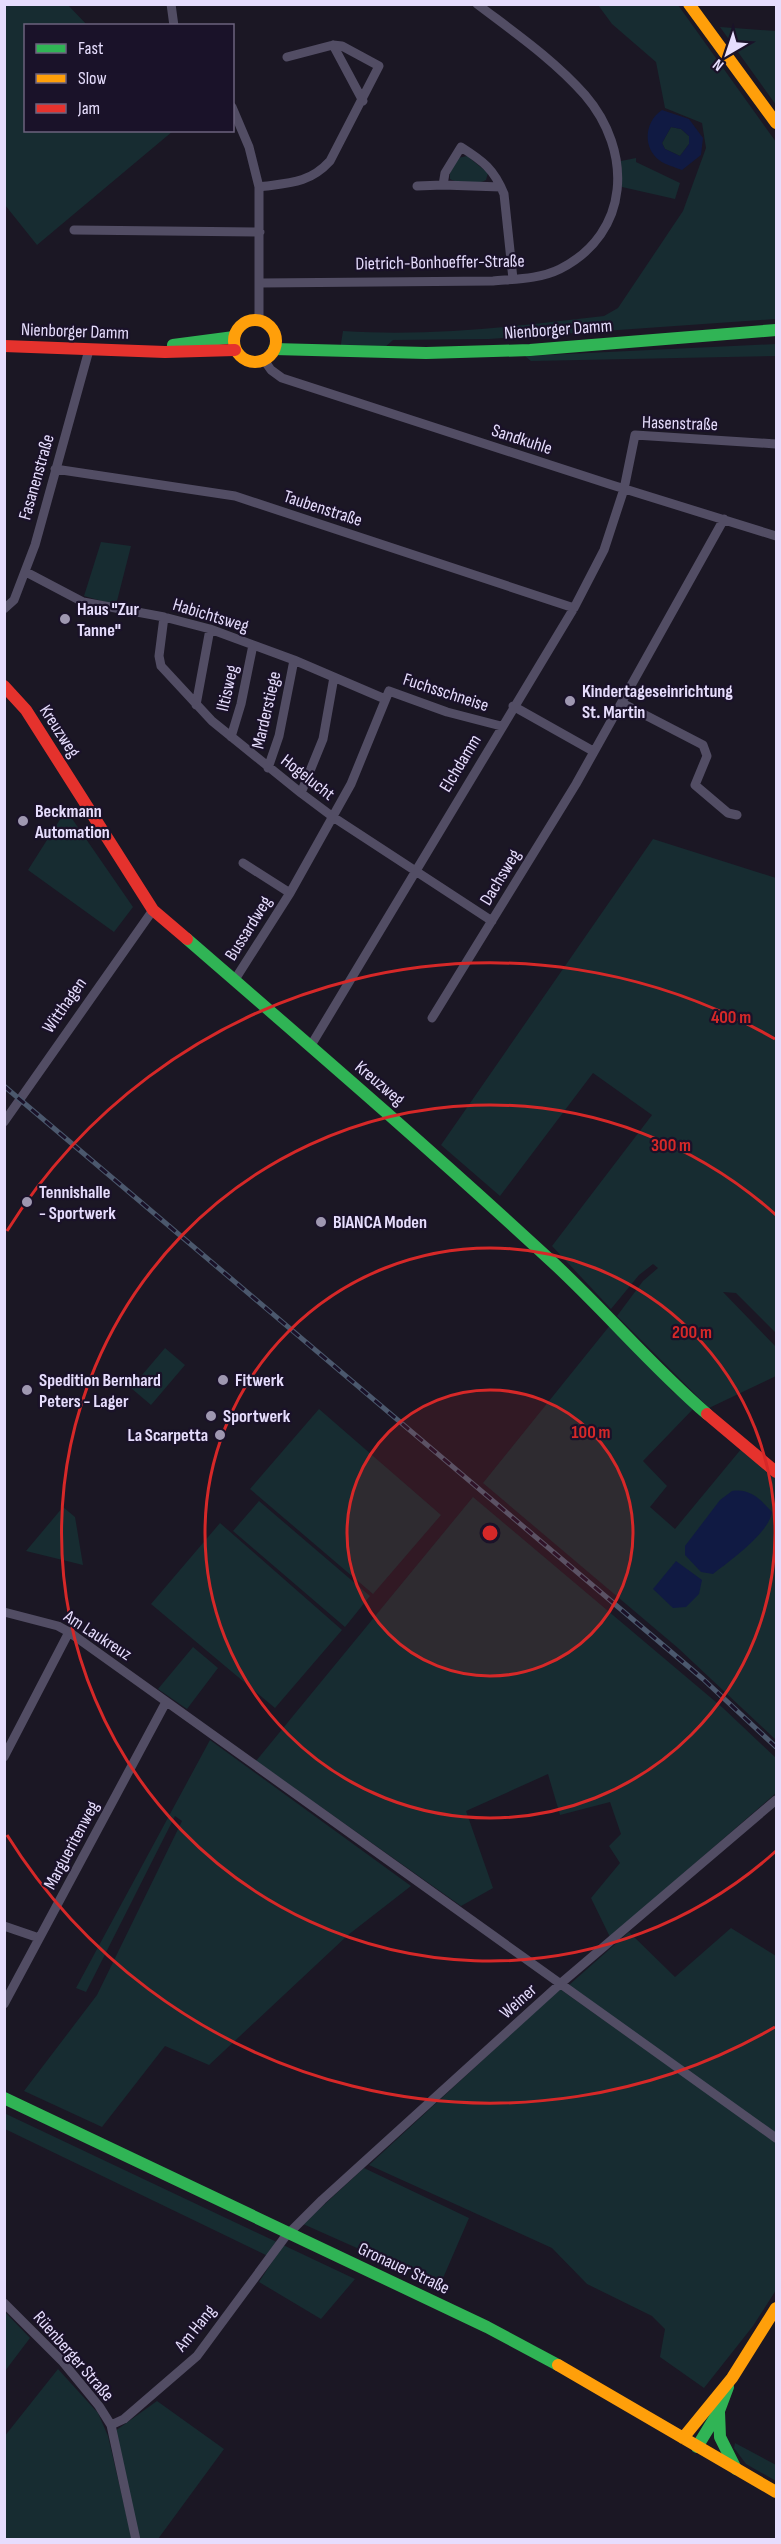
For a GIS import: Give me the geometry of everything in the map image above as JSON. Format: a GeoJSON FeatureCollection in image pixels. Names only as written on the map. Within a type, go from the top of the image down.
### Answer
{"type":"FeatureCollection","features":[{"type":"Feature","properties":{"kind":"main road"},"geometry":{"type":"LineString","coordinates":[[689,4],[777,123]]}},
{"type":"Feature","properties":{"kind":"main road"},"geometry":{"type":"LineString","coordinates":[[259,320],[269,326],[275,343],[264,360],[251,362],[239,356],[235,350],[234,337],[242,324],[259,320]]}},
{"type":"Feature","properties":{"kind":"main road","name":"Nienborger Damm"},"geometry":{"type":"LineString","coordinates":[[275,343],[342,353],[530,350],[777,330]]}},
{"type":"Feature","properties":{"kind":"main road","name":"Nienborger Damm"},"geometry":{"type":"LineString","coordinates":[[144,351],[234,337]]}},
{"type":"Feature","properties":{"kind":"main road","name":"Nienborger Damm"},"geometry":{"type":"LineString","coordinates":[[4,346],[144,351],[235,350]]}},
{"type":"Feature","properties":{"kind":"main road","name":"Kreuzweg"},"geometry":{"type":"LineString","coordinates":[[4,686],[34,722],[153,910],[447,1164],[597,1303],[679,1390],[777,1472]]}},
{"type":"Feature","properties":{"kind":"main road","name":"Gronauer Straße"},"geometry":{"type":"LineString","coordinates":[[4,2098],[487,2327],[588,2381],[777,2492]]}},
{"type":"Feature","properties":{"kind":"main road"},"geometry":{"type":"LineString","coordinates":[[683,2438],[695,2420],[732,2378],[777,2308]]}},
{"type":"Feature","properties":{"kind":"main road"},"geometry":{"type":"LineString","coordinates":[[697,2447],[719,2411],[732,2378]]}},
{"type":"Feature","properties":{"kind":"main road"},"geometry":{"type":"LineString","coordinates":[[719,2411],[720,2437],[736,2470]]}},
{"type":"Feature","properties":{"kind":"street"},"geometry":{"type":"LineString","coordinates":[[171,4],[174,24]]}},
{"type":"Feature","properties":{"kind":"street","name":"Dietrich-Bonhoeffer-Straße"},"geometry":{"type":"LineString","coordinates":[[261,283],[513,279],[559,270],[580,256],[600,236],[614,212],[619,187],[615,152],[609,132],[585,96],[550,60],[477,4]]}},
{"type":"Feature","properties":{"kind":"street"},"geometry":{"type":"LineString","coordinates":[[333,45],[363,101]]}},
{"type":"Feature","properties":{"kind":"street"},"geometry":{"type":"LineString","coordinates":[[259,187],[301,181],[312,178],[321,171],[330,161],[363,101],[379,66],[342,46],[333,45],[287,57]]}},
{"type":"Feature","properties":{"kind":"street"},"geometry":{"type":"LineString","coordinates":[[234,112],[249,147],[259,187],[261,283],[259,320]]}},
{"type":"Feature","properties":{"kind":"street"},"geometry":{"type":"LineString","coordinates":[[443,185],[445,173],[461,147],[486,163],[501,187],[507,207],[513,279]]}},
{"type":"Feature","properties":{"kind":"street"},"geometry":{"type":"LineString","coordinates":[[417,186],[501,187]]}},
{"type":"Feature","properties":{"kind":"street"},"geometry":{"type":"LineString","coordinates":[[74,230],[260,232]]}},
{"type":"Feature","properties":{"kind":"street","name":"Fasanenstraße"},"geometry":{"type":"LineString","coordinates":[[4,609],[14,600],[26,572],[89,350]]}},
{"type":"Feature","properties":{"kind":"street","name":"Sandkuhle"},"geometry":{"type":"LineString","coordinates":[[264,360],[271,370],[282,378],[777,536]]}},
{"type":"Feature","properties":{"kind":"street","name":"Hasenstraße"},"geometry":{"type":"LineString","coordinates":[[624,489],[635,435],[777,444]]}},
{"type":"Feature","properties":{"kind":"street","name":"Taubenstraße"},"geometry":{"type":"LineString","coordinates":[[55,469],[235,496],[574,608]]}},
{"type":"Feature","properties":{"kind":"street","name":"Elchdamm"},"geometry":{"type":"LineString","coordinates":[[310,1047],[344,996],[415,871],[574,608],[604,550],[624,489]]}},
{"type":"Feature","properties":{"kind":"street","name":"Dachsweg"},"geometry":{"type":"LineString","coordinates":[[432,1018],[622,703],[724,519]]}},
{"type":"Feature","properties":{"kind":"street","name":"Habichtsweg"},"geometry":{"type":"LineString","coordinates":[[26,572],[83,602],[164,617],[210,629],[294,660],[385,699]]}},
{"type":"Feature","properties":{"kind":"street","name":"Hogelucht"},"geometry":{"type":"LineString","coordinates":[[164,617],[159,656],[161,666],[196,705],[231,738],[333,817],[492,921]]}},
{"type":"Feature","properties":{"kind":"street"},"geometry":{"type":"LineString","coordinates":[[196,705],[210,629]]}},
{"type":"Feature","properties":{"kind":"street","name":"Iltisweg"},"geometry":{"type":"LineString","coordinates":[[231,738],[241,704],[253,645]]}},
{"type":"Feature","properties":{"kind":"street","name":"Marderstiege"},"geometry":{"type":"LineString","coordinates":[[268,768],[279,736],[294,660]]}},
{"type":"Feature","properties":{"kind":"street"},"geometry":{"type":"LineString","coordinates":[[301,793],[322,739],[334,677]]}},
{"type":"Feature","properties":{"kind":"street","name":"Fuchsschneise"},"geometry":{"type":"LineString","coordinates":[[385,699],[389,691],[447,712],[501,726]]}},
{"type":"Feature","properties":{"kind":"street","name":"Bussardweg"},"geometry":{"type":"LineString","coordinates":[[234,981],[290,893],[333,817],[365,754],[385,699]]}},
{"type":"Feature","properties":{"kind":"street"},"geometry":{"type":"LineString","coordinates":[[622,703],[703,746],[706,756],[695,785],[728,813],[737,815]]}},
{"type":"Feature","properties":{"kind":"street"},"geometry":{"type":"LineString","coordinates":[[513,706],[593,751]]}},
{"type":"Feature","properties":{"kind":"street","name":"Bussardweg"},"geometry":{"type":"LineString","coordinates":[[243,863],[290,893]]}},
{"type":"Feature","properties":{"kind":"street","name":"Witthagen"},"geometry":{"type":"LineString","coordinates":[[4,1122],[153,910]]}},
{"type":"Feature","properties":{"kind":"street","name":"Am Laukreuz"},"geometry":{"type":"LineString","coordinates":[[4,1612],[58,1626],[69,1632],[777,2138]]}},
{"type":"Feature","properties":{"kind":"street"},"geometry":{"type":"LineString","coordinates":[[4,1757],[69,1632]]}},
{"type":"Feature","properties":{"kind":"street","name":"Margueritenweg"},"geometry":{"type":"LineString","coordinates":[[4,2004],[166,1702]]}},
{"type":"Feature","properties":{"kind":"street","name":"Weiner"},"geometry":{"type":"LineString","coordinates":[[288,2233],[560,1984],[777,1800]]}},
{"type":"Feature","properties":{"kind":"street"},"geometry":{"type":"LineString","coordinates":[[4,1926],[39,1938]]}},
{"type":"Feature","properties":{"kind":"street","name":"Am Hang"},"geometry":{"type":"LineString","coordinates":[[111,2425],[123,2419],[197,2356],[288,2233]]}},
{"type":"Feature","properties":{"kind":"street","name":"Rüenberger Straße"},"geometry":{"type":"LineString","coordinates":[[4,2303],[62,2361],[99,2406],[111,2425],[136,2540]]}},
{"type":"Feature","properties":{"kind":"green space"},"geometry":{"type":"Polygon","coordinates":[[[4,5],[68,5],[86,24],[24,24],[24,132],[172,132],[37,245],[5,205],[4,5]]]}},
{"type":"Feature","properties":{"kind":"green space"},"geometry":{"type":"Polygon","coordinates":[[[598,5],[678,5],[776,142],[776,319],[489,339],[393,340],[384,348],[340,350],[343,331],[409,333],[474,330],[604,316],[618,308],[683,211],[706,148],[702,123],[665,108],[656,62],[612,24],[598,5]]]}},
{"type":"Feature","properties":{"kind":"green space"},"geometry":{"type":"Polygon","coordinates":[[[720,27],[776,31],[776,105],[720,27]]]}},
{"type":"Feature","properties":{"kind":"green space"},"geometry":{"type":"Polygon","coordinates":[[[671,127],[681,129],[689,136],[689,144],[680,156],[665,149],[662,143],[671,127]]]}},
{"type":"Feature","properties":{"kind":"green space"},"geometry":{"type":"Polygon","coordinates":[[[467,156],[488,173],[486,180],[468,183],[450,179],[450,173],[458,158],[467,156]]]}},
{"type":"Feature","properties":{"kind":"green space"},"geometry":{"type":"Polygon","coordinates":[[[636,158],[636,162],[680,183],[675,199],[622,187],[621,161],[636,158]]]}},
{"type":"Feature","properties":{"kind":"green space"},"geometry":{"type":"Polygon","coordinates":[[[776,344],[776,356],[531,361],[525,356],[776,344]]]}},
{"type":"Feature","properties":{"kind":"green space"},"geometry":{"type":"Polygon","coordinates":[[[101,542],[131,546],[116,605],[84,596],[101,542]]]}},
{"type":"Feature","properties":{"kind":"green space"},"geometry":{"type":"Polygon","coordinates":[[[66,810],[133,907],[114,932],[28,870],[66,810]]]}},
{"type":"Feature","properties":{"kind":"green space"},"geometry":{"type":"Polygon","coordinates":[[[653,839],[776,878],[776,1333],[736,1293],[723,1292],[776,1347],[776,1376],[709,1408],[617,1316],[643,1281],[658,1268],[653,1264],[639,1275],[611,1309],[552,1246],[652,1115],[593,1073],[500,1196],[441,1145],[653,839]]]}},
{"type":"Feature","properties":{"kind":"green space"},"geometry":{"type":"Polygon","coordinates":[[[611,1324],[673,1392],[695,1407],[643,1461],[667,1486],[650,1507],[675,1529],[742,1448],[776,1476],[776,1740],[678,1648],[483,1483],[611,1324]]]}},
{"type":"Feature","properties":{"kind":"green space"},"geometry":{"type":"Polygon","coordinates":[[[165,1348],[185,1365],[151,1405],[131,1388],[165,1348]]]}},
{"type":"Feature","properties":{"kind":"green space"},"geometry":{"type":"Polygon","coordinates":[[[319,1409],[441,1515],[373,1594],[250,1489],[319,1409]]]}},
{"type":"Feature","properties":{"kind":"green space"},"geometry":{"type":"Polygon","coordinates":[[[473,1497],[723,1708],[776,1758],[776,1793],[610,1937],[591,1898],[620,1863],[609,1846],[621,1834],[610,1802],[560,1815],[548,1774],[466,1811],[493,1888],[461,1906],[256,1761],[473,1497]]]}},
{"type":"Feature","properties":{"kind":"green space"},"geometry":{"type":"Polygon","coordinates":[[[259,1501],[370,1596],[345,1627],[233,1531],[259,1501]]]}},
{"type":"Feature","properties":{"kind":"green space"},"geometry":{"type":"Polygon","coordinates":[[[63,1507],[75,1517],[83,1565],[26,1551],[63,1507]]]}},
{"type":"Feature","properties":{"kind":"green space"},"geometry":{"type":"Polygon","coordinates":[[[220,1523],[342,1630],[275,1708],[151,1604],[220,1523]]]}},
{"type":"Feature","properties":{"kind":"green space"},"geometry":{"type":"Polygon","coordinates":[[[193,1647],[218,1668],[187,1709],[158,1689],[193,1647]]]}},
{"type":"Feature","properties":{"kind":"green space"},"geometry":{"type":"Polygon","coordinates":[[[210,1740],[411,1886],[348,1935],[209,2065],[165,2046],[102,2127],[24,2091],[97,1995],[182,1821],[175,1816],[86,1992],[76,1988],[210,1740]]]}},
{"type":"Feature","properties":{"kind":"green space"},"geometry":{"type":"Polygon","coordinates":[[[731,1928],[776,1956],[776,2134],[569,1985],[629,1932],[675,1977],[731,1928]]]}},
{"type":"Feature","properties":{"kind":"green space"},"geometry":{"type":"Polygon","coordinates":[[[560,1989],[776,2142],[776,2290],[753,2326],[704,2388],[660,2357],[665,2329],[652,2316],[587,2284],[552,2248],[369,2165],[560,1989]]]}},
{"type":"Feature","properties":{"kind":"green space"},"geometry":{"type":"Polygon","coordinates":[[[4,2113],[355,2279],[321,2319],[259,2282],[274,2259],[5,2129],[4,2113]]]}},
{"type":"Feature","properties":{"kind":"green space"},"geometry":{"type":"Polygon","coordinates":[[[364,2168],[469,2218],[440,2285],[303,2224],[364,2168]]]}},
{"type":"Feature","properties":{"kind":"green space"},"geometry":{"type":"Polygon","coordinates":[[[5,2312],[30,2338],[5,2371],[5,2312]]]}},
{"type":"Feature","properties":{"kind":"green space"},"geometry":{"type":"Polygon","coordinates":[[[58,2369],[98,2413],[108,2436],[132,2539],[5,2539],[4,2437],[58,2369]]]}},
{"type":"Feature","properties":{"kind":"green space"},"geometry":{"type":"Polygon","coordinates":[[[157,2401],[224,2449],[158,2539],[139,2539],[115,2431],[157,2401]]]}},
{"type":"Feature","properties":{"kind":"green space"},"geometry":{"type":"Polygon","coordinates":[[[735,2443],[776,2465],[776,2481],[746,2464],[734,2448],[735,2443]]]}},
{"type":"Feature","properties":{"kind":"water"},"geometry":{"type":"Polygon","coordinates":[[[662,110],[689,119],[703,138],[701,155],[682,170],[661,162],[650,148],[649,127],[662,110]],[[671,127],[662,143],[665,149],[680,156],[689,144],[689,136],[681,129],[671,127]]]}},
{"type":"Feature","properties":{"kind":"water"},"geometry":{"type":"Polygon","coordinates":[[[732,1491],[744,1491],[759,1499],[772,1512],[769,1520],[756,1537],[713,1574],[701,1572],[685,1555],[685,1546],[720,1500],[732,1491]]]}},
{"type":"Feature","properties":{"kind":"water"},"geometry":{"type":"Polygon","coordinates":[[[676,1561],[702,1580],[699,1594],[686,1607],[673,1608],[653,1589],[676,1561]]]}},
{"type":"Feature","properties":{"kind":"railway"},"geometry":{"type":"LineString","coordinates":[[4,1086],[703,1679],[776,1747]]}},
{"type":"Feature","properties":{"kind":"traffic: fast"},"geometry":{"type":"LineString","coordinates":[[274,349],[426,353],[530,350],[776,330]]}},
{"type":"Feature","properties":{"kind":"traffic: fast"},"geometry":{"type":"LineString","coordinates":[[173,345],[234,337]]}},
{"type":"Feature","properties":{"kind":"traffic: fast"},"geometry":{"type":"LineString","coordinates":[[187,939],[504,1217],[707,1414]]}},
{"type":"Feature","properties":{"kind":"traffic: fast"},"geometry":{"type":"LineString","coordinates":[[4,2098],[487,2327],[558,2365]]}},
{"type":"Feature","properties":{"kind":"traffic: fast"},"geometry":{"type":"LineString","coordinates":[[697,2447],[719,2411],[728,2387]]}},
{"type":"Feature","properties":{"kind":"traffic: fast"},"geometry":{"type":"LineString","coordinates":[[719,2412],[720,2437],[736,2469]]}},
{"type":"Feature","properties":{"kind":"traffic: slow"},"geometry":{"type":"LineString","coordinates":[[689,4],[776,123]]}},
{"type":"Feature","properties":{"kind":"traffic: slow"},"geometry":{"type":"LineString","coordinates":[[255,320],[270,326],[276,341],[270,356],[255,362],[240,356],[234,341],[240,326],[255,320]]}},
{"type":"Feature","properties":{"kind":"traffic: slow"},"geometry":{"type":"LineString","coordinates":[[683,2438],[732,2378],[776,2308]]}},
{"type":"Feature","properties":{"kind":"traffic: slow"},"geometry":{"type":"LineString","coordinates":[[558,2365],[776,2492]]}},
{"type":"Feature","properties":{"kind":"traffic: jam"},"geometry":{"type":"LineString","coordinates":[[4,346],[165,352],[235,350]]}},
{"type":"Feature","properties":{"kind":"traffic: jam"},"geometry":{"type":"LineString","coordinates":[[4,686],[26,710],[153,910],[187,939]]}},
{"type":"Feature","properties":{"kind":"traffic: jam"},"geometry":{"type":"LineString","coordinates":[[707,1414],[776,1472]]}},
{"type":"Feature","properties":{"kind":"place","name":"Haus \"Zur Tanne\""},"geometry":{"type":"Point","coordinates":[65,619]}},
{"type":"Feature","properties":{"kind":"place","name":"Kindertageseinrichtung St. Martin"},"geometry":{"type":"Point","coordinates":[570,701]}},
{"type":"Feature","properties":{"kind":"place","name":"Beckmann Automation"},"geometry":{"type":"Point","coordinates":[23,821]}},
{"type":"Feature","properties":{"kind":"place","name":"Tennishalle - Sportwerk"},"geometry":{"type":"Point","coordinates":[27,1202]}},
{"type":"Feature","properties":{"kind":"place","name":"BIANCA Moden"},"geometry":{"type":"Point","coordinates":[321,1222]}},
{"type":"Feature","properties":{"kind":"place","name":"Fitwerk"},"geometry":{"type":"Point","coordinates":[223,1380]}},
{"type":"Feature","properties":{"kind":"place","name":"Spedition Bernhard Peters - Lager"},"geometry":{"type":"Point","coordinates":[27,1390]}},
{"type":"Feature","properties":{"kind":"place","name":"Sportwerk"},"geometry":{"type":"Point","coordinates":[211,1416]}},
{"type":"Feature","properties":{"kind":"place","name":"La Scarpetta"},"geometry":{"type":"Point","coordinates":[220,1435]}}]}
